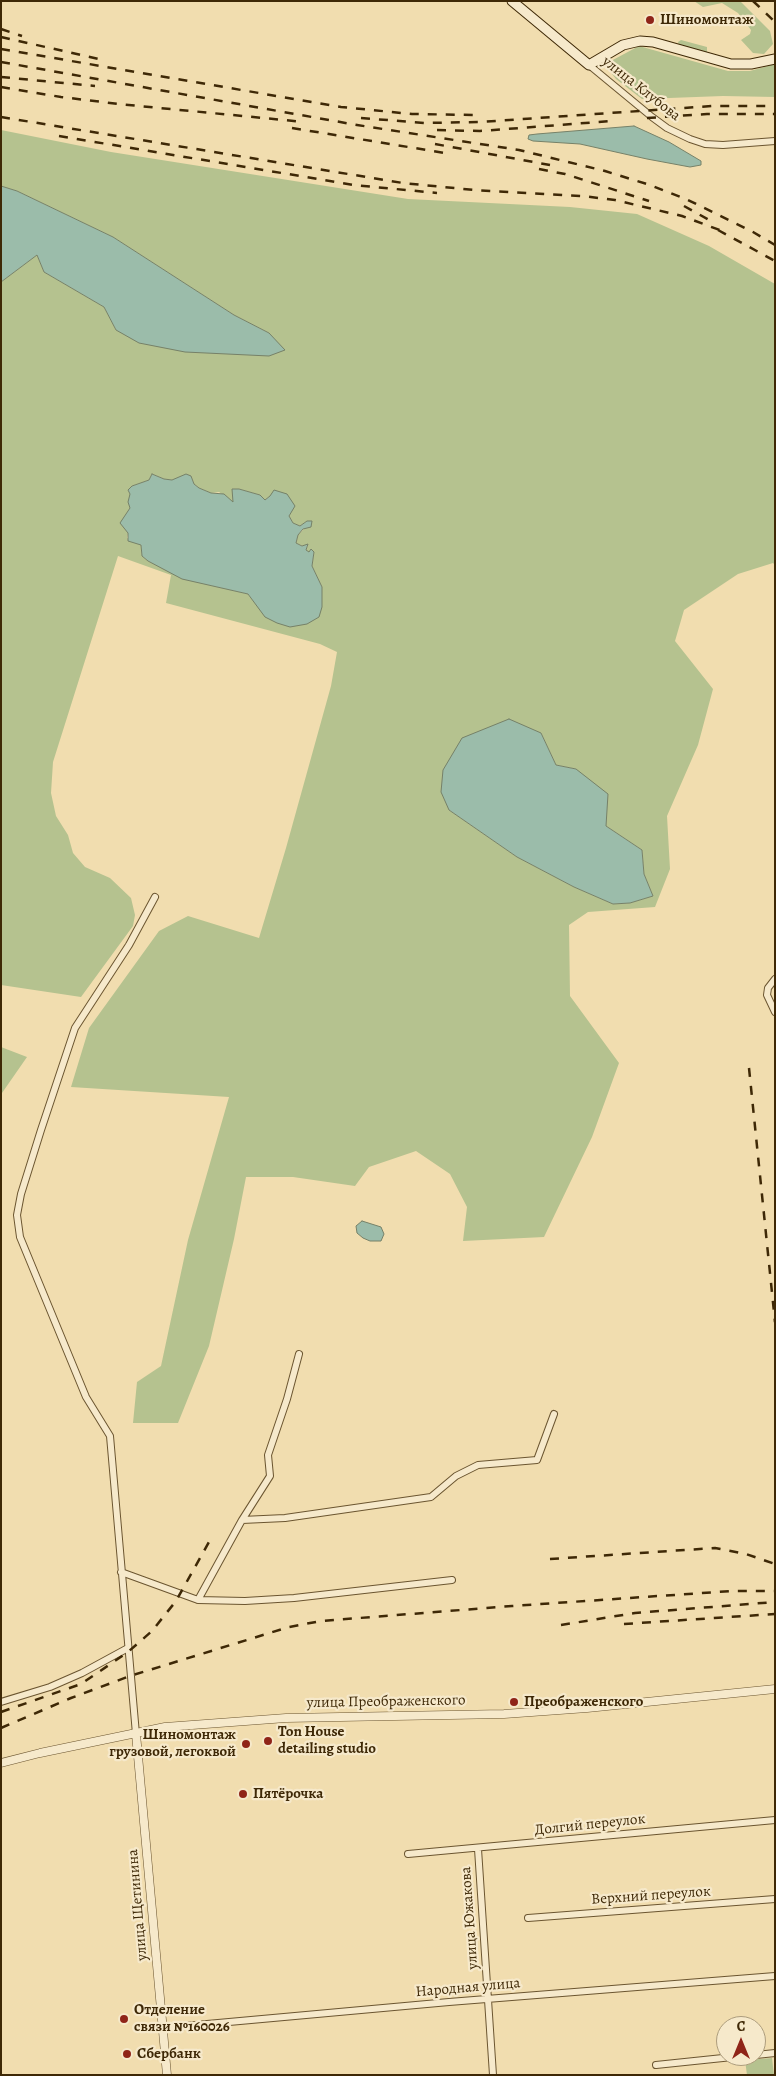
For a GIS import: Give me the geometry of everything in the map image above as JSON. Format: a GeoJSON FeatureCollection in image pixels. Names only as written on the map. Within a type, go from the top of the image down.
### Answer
{"type":"FeatureCollection","features":[{"type":"Feature","properties":{"kind":"main road","name":"улица Клубова"},"geometry":{"type":"LineString","coordinates":[[512,1],[589,66]]}},
{"type":"Feature","properties":{"kind":"main road"},"geometry":{"type":"LineString","coordinates":[[589,66],[623,46],[640,41],[653,42],[731,64],[751,64],[775,59]]}},
{"type":"Feature","properties":{"kind":"street","name":"улица Клубова"},"geometry":{"type":"LineString","coordinates":[[589,66],[667,128],[690,139],[705,144],[723,145],[775,141]]}},
{"type":"Feature","properties":{"kind":"street"},"geometry":{"type":"LineString","coordinates":[[136,1734],[110,1436],[86,1397],[20,1237],[17,1215],[21,1194],[38,1139],[75,1028],[129,945],[155,897]]}},
{"type":"Feature","properties":{"kind":"street"},"geometry":{"type":"LineString","coordinates":[[775,979],[768,988],[768,995],[775,1012]]}},
{"type":"Feature","properties":{"kind":"street"},"geometry":{"type":"LineString","coordinates":[[198,1600],[242,1520],[270,1476],[268,1454],[287,1399],[299,1354]]}},
{"type":"Feature","properties":{"kind":"street"},"geometry":{"type":"LineString","coordinates":[[242,1520],[285,1518],[431,1497],[456,1476],[478,1465],[537,1460],[554,1414]]}},
{"type":"Feature","properties":{"kind":"street"},"geometry":{"type":"LineString","coordinates":[[122,1572],[198,1600],[245,1601],[294,1598],[452,1580]]}},
{"type":"Feature","properties":{"kind":"street"},"geometry":{"type":"LineString","coordinates":[[1,1702],[50,1687],[82,1673],[128,1648]]}},
{"type":"Feature","properties":{"kind":"street","name":"улица Преображенского"},"geometry":{"type":"LineString","coordinates":[[1,1763],[165,1727],[286,1718],[504,1714],[587,1708],[775,1688]]}},
{"type":"Feature","properties":{"kind":"street","name":"улица Щетинина"},"geometry":{"type":"LineString","coordinates":[[136,1734],[167,2075]]}},
{"type":"Feature","properties":{"kind":"street","name":"Долгий переулок"},"geometry":{"type":"LineString","coordinates":[[408,1854],[775,1820]]}},
{"type":"Feature","properties":{"kind":"street","name":"улица Южакова"},"geometry":{"type":"LineString","coordinates":[[478,1849],[493,2075]]}},
{"type":"Feature","properties":{"kind":"street","name":"Верхний переулок"},"geometry":{"type":"LineString","coordinates":[[528,1918],[775,1899]]}},
{"type":"Feature","properties":{"kind":"street","name":"Народная улица"},"geometry":{"type":"LineString","coordinates":[[163,2028],[775,1976]]}},
{"type":"Feature","properties":{"kind":"street"},"geometry":{"type":"LineString","coordinates":[[656,2065],[716,2059]]}},
{"type":"Feature","properties":{"kind":"green space"},"geometry":{"type":"Polygon","coordinates":[[[694,1],[740,1],[770,31],[773,44],[764,54],[753,53],[741,40],[750,34],[751,30],[738,13],[722,3],[703,7],[694,1]]]}},
{"type":"Feature","properties":{"kind":"green space"},"geometry":{"type":"Polygon","coordinates":[[[681,40],[707,47],[707,52],[679,46],[678,42],[681,40]]]}},
{"type":"Feature","properties":{"kind":"green space"},"geometry":{"type":"Polygon","coordinates":[[[639,46],[728,71],[750,71],[775,64],[775,97],[723,96],[642,99],[616,79],[608,69],[611,61],[639,46]]]}},
{"type":"Feature","properties":{"kind":"green space"},"geometry":{"type":"Polygon","coordinates":[[[1,130],[111,152],[408,199],[570,207],[637,214],[709,246],[775,284],[775,565],[773,563],[738,574],[684,610],[675,641],[713,689],[698,745],[667,816],[670,869],[655,907],[588,912],[569,925],[570,996],[619,1063],[592,1137],[544,1237],[463,1241],[467,1207],[450,1174],[416,1151],[369,1167],[355,1186],[293,1177],[246,1177],[234,1239],[209,1346],[178,1423],[133,1423],[137,1382],[161,1366],[188,1240],[229,1097],[71,1087],[89,1028],[159,931],[188,916],[259,938],[331,686],[337,652],[320,644],[166,603],[171,575],[118,556],[53,762],[51,793],[56,816],[68,835],[73,853],[85,867],[110,878],[131,898],[135,915],[133,926],[81,997],[1,985],[1,282],[37,255],[44,272],[104,307],[116,330],[269,333],[234,315],[113,237],[17,191],[1,186],[1,130]],[[152,474],[149,480],[132,486],[128,490],[130,494],[130,508],[124,518],[128,533],[127,538],[141,545],[142,556],[148,561],[202,583],[248,594],[256,604],[322,587],[312,566],[314,552],[309,553],[306,550],[308,545],[303,546],[296,543],[298,535],[312,521],[307,521],[300,526],[293,523],[289,516],[291,511],[270,496],[265,500],[260,495],[233,489],[233,502],[219,492],[211,493],[199,488],[194,484],[191,476],[172,480],[152,474]],[[541,733],[449,810],[517,857],[574,887],[613,904],[630,903],[653,896],[644,874],[642,850],[606,826],[576,769],[556,765],[541,733]]]}},
{"type":"Feature","properties":{"kind":"green space"},"geometry":{"type":"Polygon","coordinates":[[[1,1047],[27,1057],[2,1093],[1,1093],[1,1047]]]}},
{"type":"Feature","properties":{"kind":"green space"},"geometry":{"type":"Polygon","coordinates":[[[766,2058],[772,2058],[774,2075],[747,2075],[746,2066],[766,2066],[766,2058]]]}},
{"type":"Feature","properties":{"kind":"shaded area"},"geometry":{"type":"Polygon","coordinates":[[[634,126],[669,142],[701,161],[701,165],[690,167],[580,144],[533,141],[528,139],[529,135],[537,134],[634,126]]]}},
{"type":"Feature","properties":{"kind":"shaded area"},"geometry":{"type":"Polygon","coordinates":[[[1,186],[17,191],[113,237],[234,315],[269,333],[285,350],[269,356],[185,352],[139,343],[116,330],[104,307],[44,272],[37,255],[1,282],[1,186]]]}},
{"type":"Feature","properties":{"kind":"shaded area"},"geometry":{"type":"Polygon","coordinates":[[[152,474],[172,480],[186,474],[191,476],[194,484],[199,488],[211,493],[224,494],[233,502],[232,489],[260,495],[265,500],[274,490],[287,494],[295,506],[289,516],[293,523],[300,526],[307,521],[312,521],[311,527],[303,529],[298,535],[296,543],[302,546],[308,544],[306,550],[309,552],[311,549],[314,552],[312,566],[322,587],[322,607],[319,617],[307,624],[290,627],[277,623],[265,617],[248,594],[182,579],[142,556],[141,545],[128,541],[128,533],[120,523],[130,508],[128,502],[130,494],[128,490],[132,486],[149,480],[152,474]]]}},
{"type":"Feature","properties":{"kind":"shaded area"},"geometry":{"type":"Polygon","coordinates":[[[509,719],[541,733],[556,765],[576,769],[608,794],[606,826],[642,850],[644,874],[653,896],[630,903],[613,904],[574,887],[517,857],[449,810],[441,792],[443,770],[462,738],[509,719]]]}},
{"type":"Feature","properties":{"kind":"shaded area"},"geometry":{"type":"Polygon","coordinates":[[[362,1221],[381,1227],[384,1234],[381,1241],[370,1241],[357,1233],[356,1226],[362,1221]]]}},
{"type":"Feature","properties":{"kind":"railway"},"geometry":{"type":"LineString","coordinates":[[753,1],[775,22]]}},
{"type":"Feature","properties":{"kind":"railway"},"geometry":{"type":"LineString","coordinates":[[1,29],[22,36]]}},
{"type":"Feature","properties":{"kind":"railway"},"geometry":{"type":"LineString","coordinates":[[1,37],[99,59]]}},
{"type":"Feature","properties":{"kind":"railway"},"geometry":{"type":"LineString","coordinates":[[1,49],[341,107],[412,114],[478,115]]}},
{"type":"Feature","properties":{"kind":"railway"},"geometry":{"type":"LineString","coordinates":[[1,62],[357,125],[519,150],[605,171],[650,185],[688,200],[775,245]]}},
{"type":"Feature","properties":{"kind":"railway"},"geometry":{"type":"LineString","coordinates":[[1,77],[95,86]]}},
{"type":"Feature","properties":{"kind":"railway"},"geometry":{"type":"LineString","coordinates":[[1,87],[119,104],[304,122]]}},
{"type":"Feature","properties":{"kind":"railway"},"geometry":{"type":"LineString","coordinates":[[361,118],[425,123],[480,122],[712,106],[775,106]]}},
{"type":"Feature","properties":{"kind":"railway"},"geometry":{"type":"LineString","coordinates":[[647,118],[707,114],[775,114]]}},
{"type":"Feature","properties":{"kind":"railway"},"geometry":{"type":"LineString","coordinates":[[1,117],[403,183],[615,200],[682,216],[725,232]]}},
{"type":"Feature","properties":{"kind":"railway"},"geometry":{"type":"LineString","coordinates":[[437,130],[480,131],[612,121]]}},
{"type":"Feature","properties":{"kind":"railway"},"geometry":{"type":"LineString","coordinates":[[292,128],[445,153]]}},
{"type":"Feature","properties":{"kind":"railway"},"geometry":{"type":"LineString","coordinates":[[59,136],[354,185],[437,193]]}},
{"type":"Feature","properties":{"kind":"railway"},"geometry":{"type":"LineString","coordinates":[[435,144],[550,165]]}},
{"type":"Feature","properties":{"kind":"railway"},"geometry":{"type":"LineString","coordinates":[[539,169],[565,174],[649,201]]}},
{"type":"Feature","properties":{"kind":"railway"},"geometry":{"type":"LineString","coordinates":[[684,206],[711,221]]}},
{"type":"Feature","properties":{"kind":"railway"},"geometry":{"type":"LineString","coordinates":[[718,230],[775,261]]}},
{"type":"Feature","properties":{"kind":"railway"},"geometry":{"type":"LineString","coordinates":[[749,1068],[775,1322]]}},
{"type":"Feature","properties":{"kind":"railway"},"geometry":{"type":"LineString","coordinates":[[1,1712],[81,1684],[128,1652],[152,1631],[176,1601],[209,1542]]}},
{"type":"Feature","properties":{"kind":"railway"},"geometry":{"type":"LineString","coordinates":[[550,1559],[715,1548],[746,1554],[775,1564]]}},
{"type":"Feature","properties":{"kind":"railway"},"geometry":{"type":"LineString","coordinates":[[1,1728],[71,1698],[130,1676],[289,1627],[321,1621],[732,1591],[775,1591]]}},
{"type":"Feature","properties":{"kind":"railway"},"geometry":{"type":"LineString","coordinates":[[561,1625],[635,1613],[775,1602]]}},
{"type":"Feature","properties":{"kind":"railway"},"geometry":{"type":"LineString","coordinates":[[624,1624],[775,1614]]}},
{"type":"Feature","properties":{"kind":"place","name":"Шиномонтаж"},"geometry":{"type":"Point","coordinates":[650,20]}},
{"type":"Feature","properties":{"kind":"place","name":"Преображенского"},"geometry":{"type":"Point","coordinates":[514,1702]}},
{"type":"Feature","properties":{"kind":"place","name":"Ton House detailing studio"},"geometry":{"type":"Point","coordinates":[268,1741]}},
{"type":"Feature","properties":{"kind":"place","name":"Шиномонтаж грузовой, легоквой"},"geometry":{"type":"Point","coordinates":[246,1744]}},
{"type":"Feature","properties":{"kind":"place","name":"Пятёрочка"},"geometry":{"type":"Point","coordinates":[243,1794]}},
{"type":"Feature","properties":{"kind":"place","name":"Отделение связи №160026"},"geometry":{"type":"Point","coordinates":[124,2019]}},
{"type":"Feature","properties":{"kind":"place","name":"Сбербанк"},"geometry":{"type":"Point","coordinates":[127,2054]}}]}
